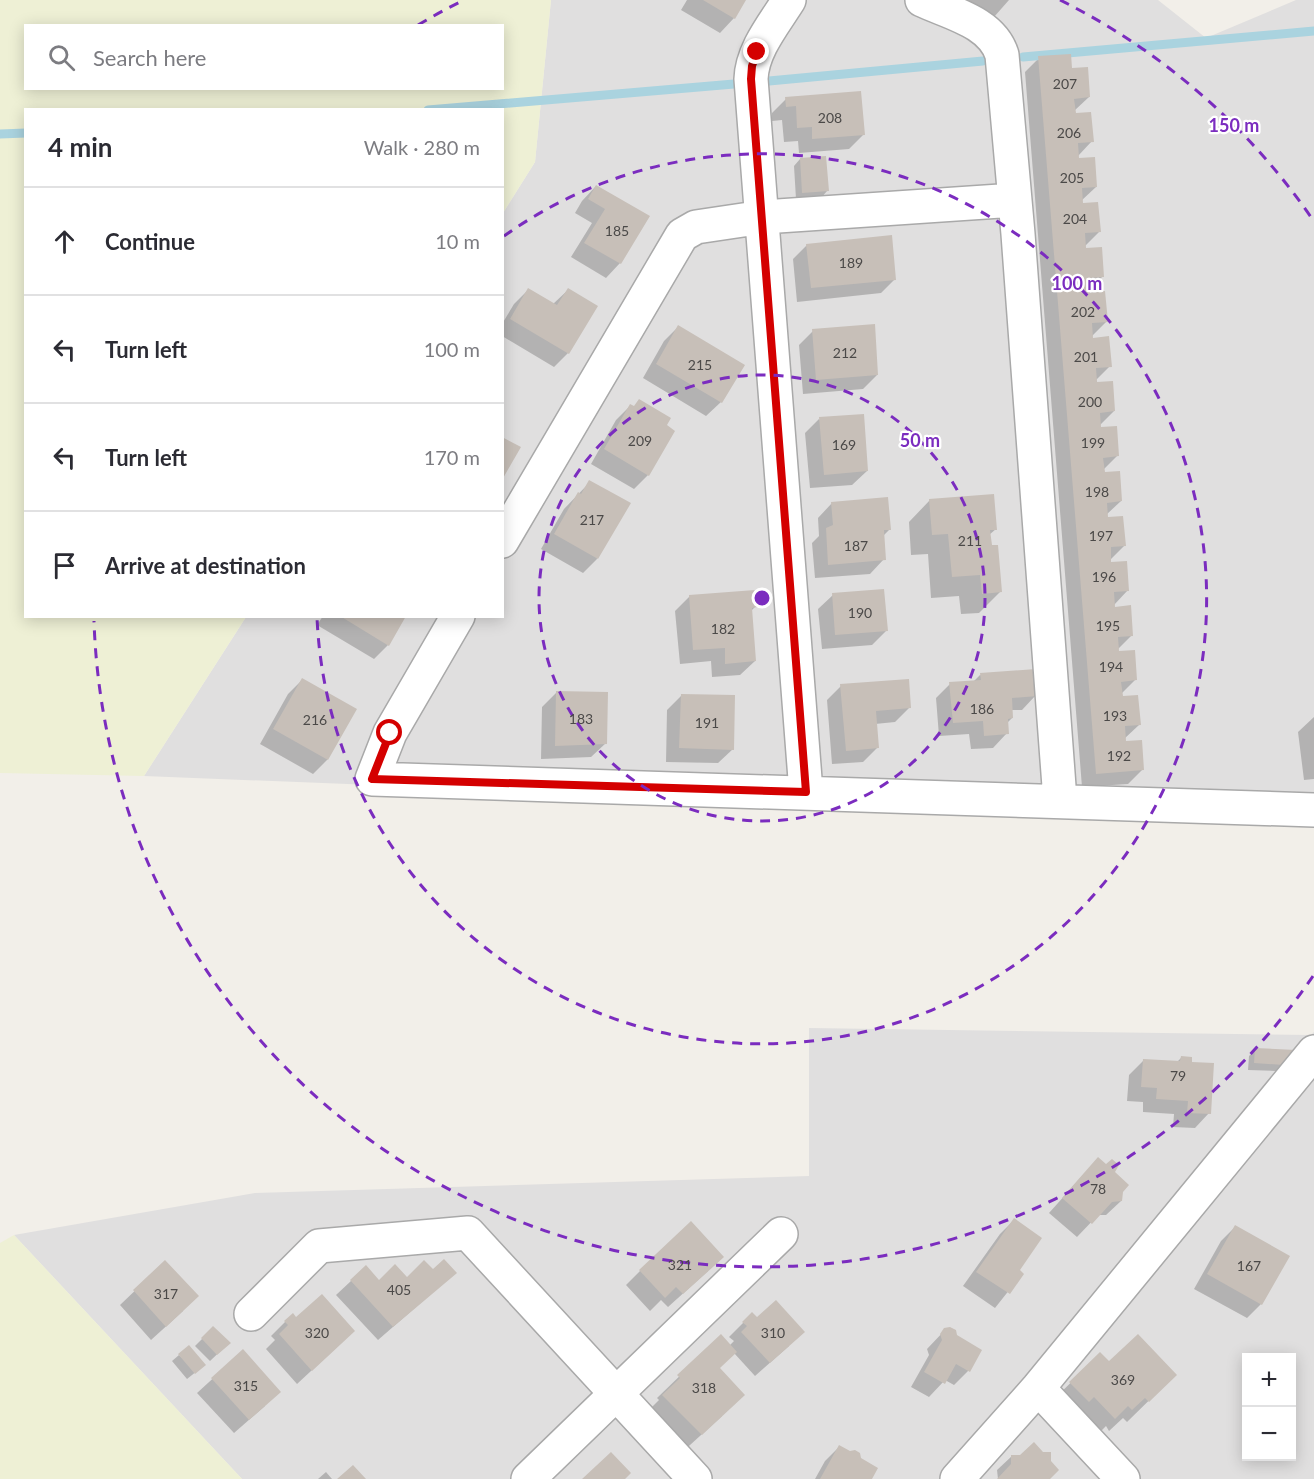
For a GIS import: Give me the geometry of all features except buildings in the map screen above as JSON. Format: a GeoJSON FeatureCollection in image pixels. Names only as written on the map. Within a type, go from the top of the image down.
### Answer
{"type":"FeatureCollection","features":[{"type":"Feature","properties":{"kind":"street"},"geometry":{"type":"LineString","coordinates":[[789,0],[752,66],[806,792]]}},
{"type":"Feature","properties":{"kind":"street"},"geometry":{"type":"LineString","coordinates":[[922,0],[980,27],[994,38],[999,48],[1015,200],[1060,800]]}},
{"type":"Feature","properties":{"kind":"street"},"geometry":{"type":"LineString","coordinates":[[504,538],[682,235],[696,226],[763,217],[1015,200]]}},
{"type":"Feature","properties":{"kind":"street"},"geometry":{"type":"LineString","coordinates":[[457,618],[390,733],[372,779],[1314,810]]}},
{"type":"Feature","properties":{"kind":"street"},"geometry":{"type":"LineString","coordinates":[[957,1479],[1038,1388],[1314,1052]]}},
{"type":"Feature","properties":{"kind":"street"},"geometry":{"type":"LineString","coordinates":[[251,1314],[319,1246],[468,1233],[695,1479]]}},
{"type":"Feature","properties":{"kind":"street"},"geometry":{"type":"LineString","coordinates":[[528,1479],[618,1395],[780,1234]]}},
{"type":"Feature","properties":{"kind":"street"},"geometry":{"type":"LineString","coordinates":[[1038,1388],[1123,1479]]}},
{"type":"Feature","properties":{"kind":"shaded area"},"geometry":{"type":"Polygon","coordinates":[[[551,0],[1158,0],[1206,38],[1296,0],[1314,0],[1314,822],[144,776],[245,618],[504,618],[504,211],[535,162],[551,0]]]}},
{"type":"Feature","properties":{"kind":"shaded area"},"geometry":{"type":"Polygon","coordinates":[[[809,1028],[1311,1035],[1314,1032],[1314,1479],[242,1479],[14,1235],[255,1193],[809,1176],[809,1028]]]}},
{"type":"Feature","properties":{"kind":"green space"},"geometry":{"type":"Polygon","coordinates":[[[0,0],[551,0],[535,162],[504,211],[504,108],[24,108],[24,618],[245,618],[144,776],[0,773],[0,0]]]}},
{"type":"Feature","properties":{"kind":"green space"},"geometry":{"type":"Polygon","coordinates":[[[14,1235],[242,1479],[0,1479],[0,1243],[14,1235]]]}},
{"type":"Feature","properties":{"kind":"waterway"},"geometry":{"type":"LineString","coordinates":[[1023,57],[1314,31]]}},
{"type":"Feature","properties":{"kind":"waterway"},"geometry":{"type":"LineString","coordinates":[[769,81],[983,61]]}},
{"type":"Feature","properties":{"kind":"waterway"},"geometry":{"type":"LineString","coordinates":[[452,108],[734,84]]}},
{"type":"Feature","properties":{"kind":"waterway"},"geometry":{"type":"LineString","coordinates":[[0,134],[24,133]]}},
{"type":"Feature","properties":{"kind":"route"},"geometry":{"type":"LineString","coordinates":[[390,733],[372,779],[806,792],[751,79],[752,66],[757,52]]}}]}
